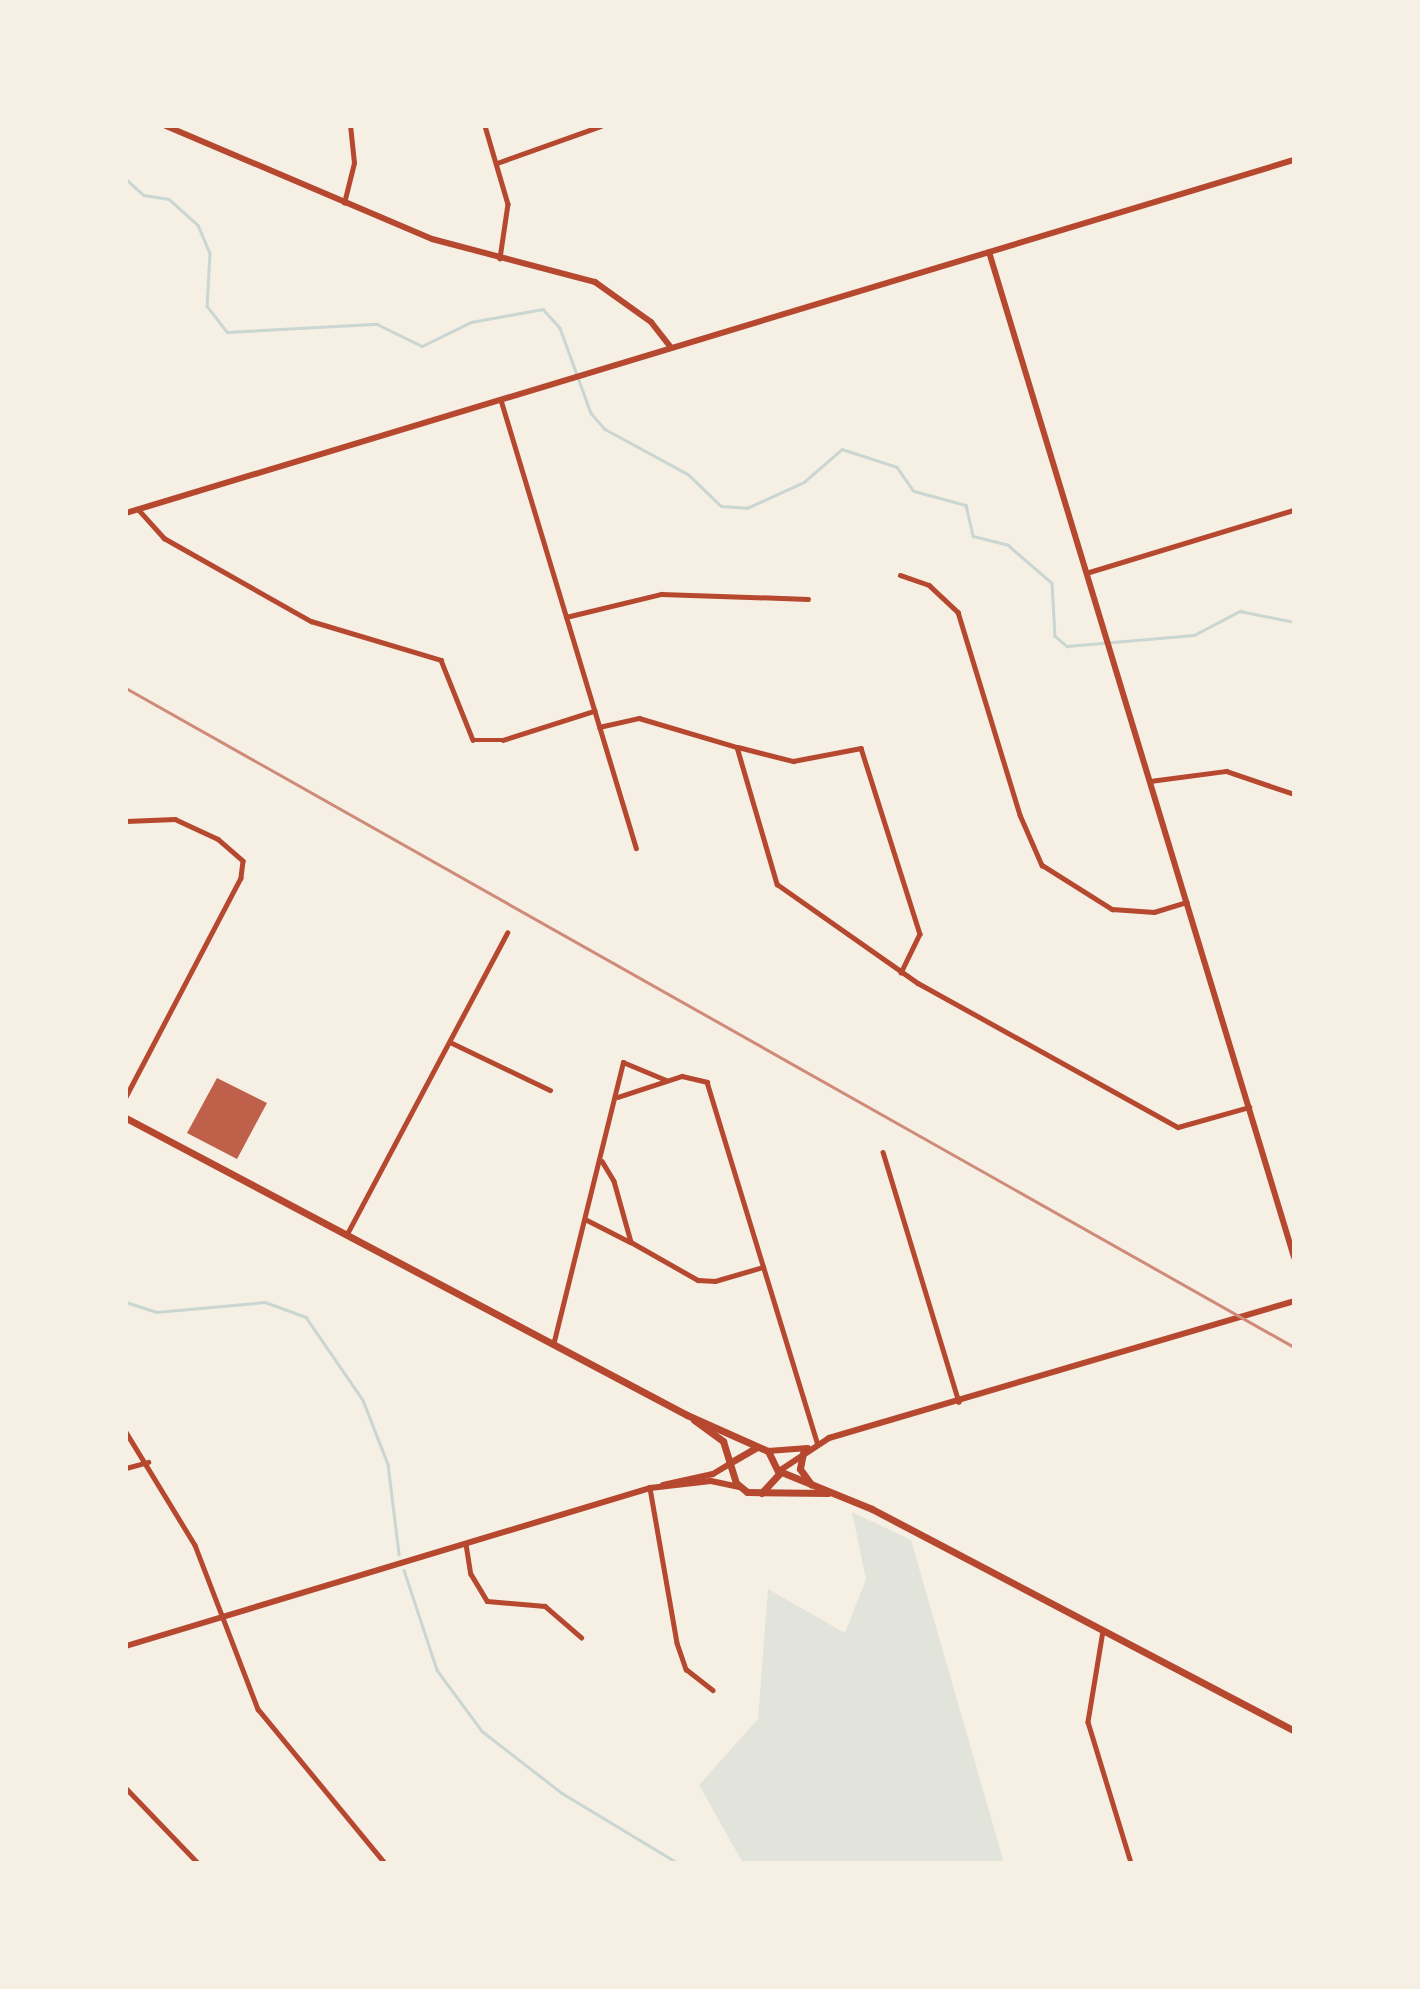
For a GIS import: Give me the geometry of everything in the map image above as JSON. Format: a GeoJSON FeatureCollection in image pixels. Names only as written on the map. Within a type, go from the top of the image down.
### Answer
{"type":"FeatureCollection","features":[{"type":"Feature","properties":{"kind":"main road"},"geometry":{"type":"LineString","coordinates":[[126,1118],[554,1341],[687,1415],[765,1449],[779,1471],[849,1499],[1294,1731]]}},
{"type":"Feature","properties":{"kind":"main road"},"geometry":{"type":"LineString","coordinates":[[687,1415],[723,1441],[733,1461],[740,1488],[761,1493],[789,1489],[849,1499]]}},
{"type":"Feature","properties":{"kind":"main road"},"geometry":{"type":"LineString","coordinates":[[733,1461],[746,1449],[765,1449]]}},
{"type":"Feature","properties":{"kind":"main road"},"geometry":{"type":"LineString","coordinates":[[803,1453],[800,1469],[811,1484]]}},
{"type":"Feature","properties":{"kind":"main road"},"geometry":{"type":"LineString","coordinates":[[761,1493],[779,1471]]}},
{"type":"Feature","properties":{"kind":"street"},"geometry":{"type":"LineString","coordinates":[[166,126],[344,203],[500,259],[595,282],[651,321],[670,346]]}},
{"type":"Feature","properties":{"kind":"street"},"geometry":{"type":"LineString","coordinates":[[344,203],[355,163],[350,126]]}},
{"type":"Feature","properties":{"kind":"street"},"geometry":{"type":"LineString","coordinates":[[485,126],[497,163],[508,217],[500,259]]}},
{"type":"Feature","properties":{"kind":"street"},"geometry":{"type":"LineString","coordinates":[[497,163],[601,126]]}},
{"type":"Feature","properties":{"kind":"street"},"geometry":{"type":"LineString","coordinates":[[126,513],[670,346],[1294,160]]}},
{"type":"Feature","properties":{"kind":"street"},"geometry":{"type":"LineString","coordinates":[[989,252],[1294,1257]]}},
{"type":"Feature","properties":{"kind":"street"},"geometry":{"type":"LineString","coordinates":[[500,398],[636,848]]}},
{"type":"Feature","properties":{"kind":"street"},"geometry":{"type":"LineString","coordinates":[[138,509],[164,538],[311,621],[441,660],[473,740],[490,743],[594,712]]}},
{"type":"Feature","properties":{"kind":"street"},"geometry":{"type":"LineString","coordinates":[[1086,573],[1294,510]]}},
{"type":"Feature","properties":{"kind":"street"},"geometry":{"type":"LineString","coordinates":[[900,575],[929,585],[958,612],[1020,815],[1042,865],[1112,909],[1154,912],[1187,902]]}},
{"type":"Feature","properties":{"kind":"street"},"geometry":{"type":"LineString","coordinates":[[566,617],[661,594],[808,599]]}},
{"type":"Feature","properties":{"kind":"street"},"geometry":{"type":"LineString","coordinates":[[599,727],[639,718],[793,761],[861,748],[920,934],[901,973]]}},
{"type":"Feature","properties":{"kind":"street"},"geometry":{"type":"LineString","coordinates":[[737,747],[777,884],[901,973],[1178,1127],[1249,1107]]}},
{"type":"Feature","properties":{"kind":"street"},"geometry":{"type":"LineString","coordinates":[[1150,781],[1226,771],[1294,794]]}},
{"type":"Feature","properties":{"kind":"street"},"geometry":{"type":"LineString","coordinates":[[126,821],[175,819],[218,839],[243,861],[241,878],[126,1097]]}},
{"type":"Feature","properties":{"kind":"street"},"geometry":{"type":"LineString","coordinates":[[348,1232],[508,933]]}},
{"type":"Feature","properties":{"kind":"street"},"geometry":{"type":"LineString","coordinates":[[450,1042],[550,1090]]}},
{"type":"Feature","properties":{"kind":"street"},"geometry":{"type":"LineString","coordinates":[[554,1341],[618,1097],[623,1062],[667,1081]]}},
{"type":"Feature","properties":{"kind":"street"},"geometry":{"type":"LineString","coordinates":[[618,1097],[696,1075],[707,1083],[816,1445]]}},
{"type":"Feature","properties":{"kind":"street"},"geometry":{"type":"LineString","coordinates":[[883,1152],[959,1402]]}},
{"type":"Feature","properties":{"kind":"street"},"geometry":{"type":"LineString","coordinates":[[601,1161],[614,1181],[631,1242]]}},
{"type":"Feature","properties":{"kind":"street"},"geometry":{"type":"LineString","coordinates":[[587,1220],[698,1280],[763,1267]]}},
{"type":"Feature","properties":{"kind":"street"},"geometry":{"type":"LineString","coordinates":[[765,1449],[816,1445],[1294,1301]]}},
{"type":"Feature","properties":{"kind":"street"},"geometry":{"type":"LineString","coordinates":[[126,1432],[180,1515],[225,1616],[265,1721],[385,1863]]}},
{"type":"Feature","properties":{"kind":"street"},"geometry":{"type":"LineString","coordinates":[[779,1471],[816,1445]]}},
{"type":"Feature","properties":{"kind":"street"},"geometry":{"type":"LineString","coordinates":[[659,1488],[713,1474],[733,1461]]}},
{"type":"Feature","properties":{"kind":"street"},"geometry":{"type":"LineString","coordinates":[[126,1468],[148,1462]]}},
{"type":"Feature","properties":{"kind":"street"},"geometry":{"type":"LineString","coordinates":[[126,1646],[650,1488],[711,1481],[740,1488]]}},
{"type":"Feature","properties":{"kind":"street"},"geometry":{"type":"LineString","coordinates":[[650,1488],[677,1643],[692,1677],[713,1690]]}},
{"type":"Feature","properties":{"kind":"street"},"geometry":{"type":"LineString","coordinates":[[466,1543],[471,1574],[487,1601],[545,1606],[581,1637]]}},
{"type":"Feature","properties":{"kind":"street"},"geometry":{"type":"LineString","coordinates":[[1103,1630],[1088,1722],[1131,1863]]}},
{"type":"Feature","properties":{"kind":"street"},"geometry":{"type":"LineString","coordinates":[[126,1788],[198,1863]]}},
{"type":"Feature","properties":{"kind":"shaded area"},"geometry":{"type":"Polygon","coordinates":[[[852,1512],[911,1540],[1004,1863],[743,1863],[699,1785],[758,1719],[768,1589],[845,1633],[866,1579],[852,1512]]]}},
{"type":"Feature","properties":{"kind":"building"},"geometry":{"type":"Polygon","coordinates":[[[217,1078],[267,1103],[237,1159],[187,1133],[217,1078]]]}},
{"type":"Feature","properties":{"kind":"waterway"},"geometry":{"type":"LineString","coordinates":[[126,179],[144,195],[169,199],[198,225],[210,253],[207,306],[227,332],[377,324],[422,346],[471,322],[543,309],[560,328],[591,413],[605,429],[688,474],[721,506],[747,508],[804,482],[842,449],[897,467],[914,491],[966,505],[973,536],[1008,545],[1052,583],[1055,636],[1067,646],[1194,635],[1240,611],[1294,622]]}},
{"type":"Feature","properties":{"kind":"waterway"},"geometry":{"type":"LineString","coordinates":[[126,1302],[156,1312],[265,1302],[306,1317],[363,1400],[388,1464],[399,1554]]}},
{"type":"Feature","properties":{"kind":"waterway"},"geometry":{"type":"LineString","coordinates":[[404,1570],[437,1670],[482,1731],[562,1793],[678,1863]]}},
{"type":"Feature","properties":{"kind":"railway"},"geometry":{"type":"LineString","coordinates":[[126,688],[1294,1347]]}}]}
